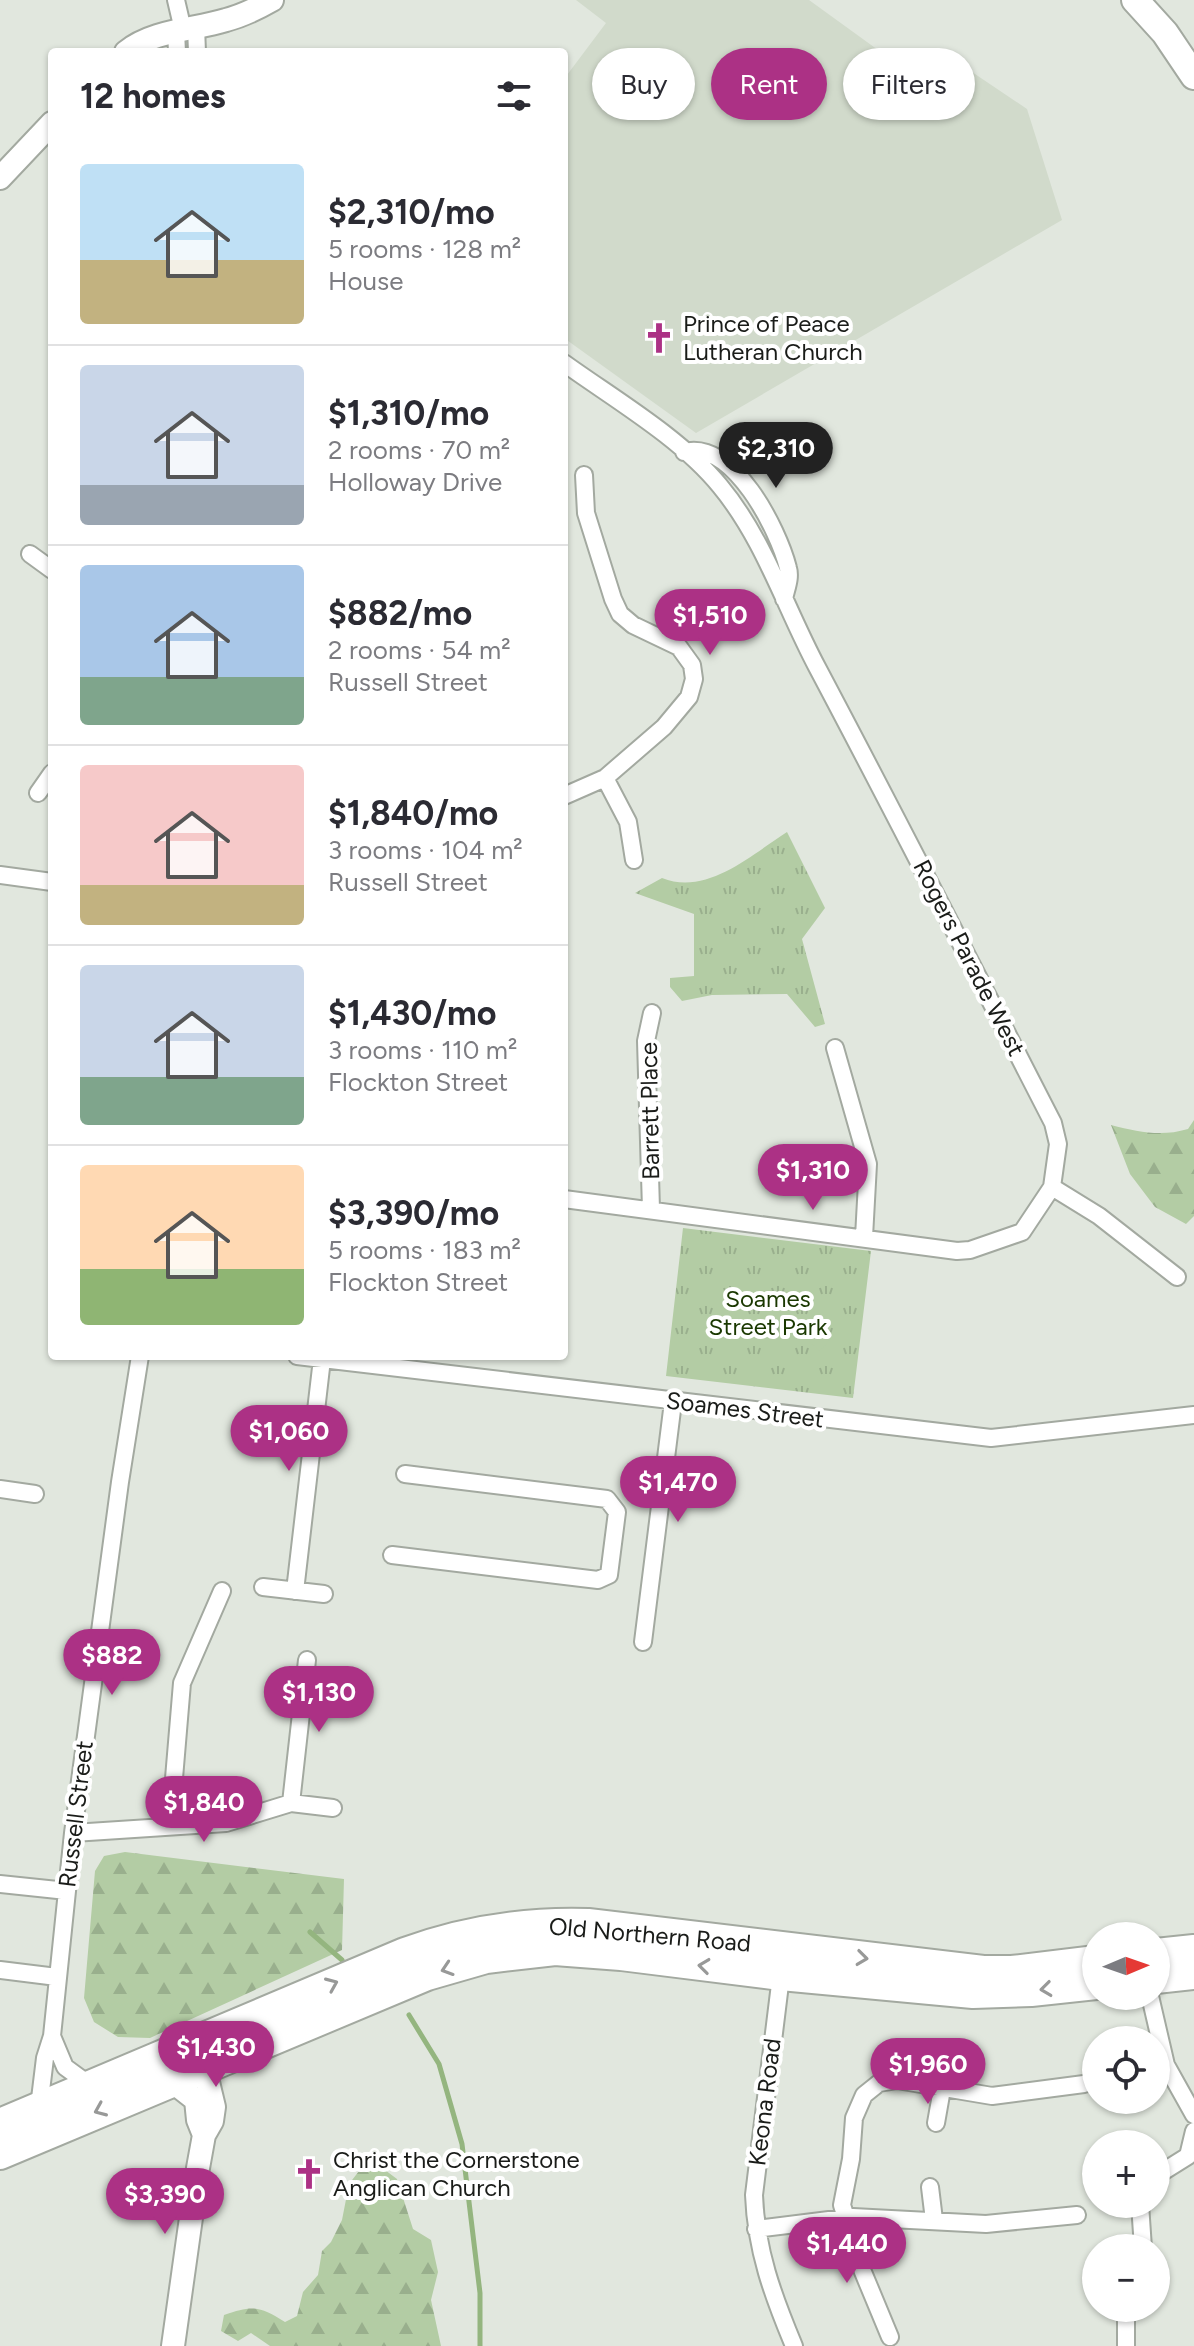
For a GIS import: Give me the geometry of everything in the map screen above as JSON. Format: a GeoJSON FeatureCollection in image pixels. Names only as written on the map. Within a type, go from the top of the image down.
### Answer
{"type":"FeatureCollection","features":[{"type":"Feature","properties":{"kind":"highway","name":"Old Northern Road"},"geometry":{"type":"LineString","coordinates":[[0,2154],[176,2070],[405,1953],[484,1930],[534,1924],[588,1924],[783,1962],[997,1993],[1082,1985]]}},
{"type":"Feature","properties":{"kind":"highway"},"geometry":{"type":"LineString","coordinates":[[1170,1953],[1194,1950]]}},
{"type":"Feature","properties":{"kind":"highway","name":"Old Northern Road"},"geometry":{"type":"LineString","coordinates":[[0,2124],[91,2086],[176,2070],[427,1975],[510,1953],[577,1951],[983,1971],[1012,1971],[1082,1963]]}},
{"type":"Feature","properties":{"kind":"highway"},"geometry":{"type":"LineString","coordinates":[[1170,1977],[1194,1974]]}},
{"type":"Feature","properties":{"kind":"main road"},"geometry":{"type":"LineString","coordinates":[[1135,0],[1172,42],[1194,76]]}},
{"type":"Feature","properties":{"kind":"street"},"geometry":{"type":"LineString","coordinates":[[176,0],[183,35]]}},
{"type":"Feature","properties":{"kind":"street"},"geometry":{"type":"LineString","coordinates":[[130,48],[135,44],[183,35],[229,20],[272,0]]}},
{"type":"Feature","properties":{"kind":"street"},"geometry":{"type":"LineString","coordinates":[[0,178],[48,127]]}},
{"type":"Feature","properties":{"kind":"street","name":"Rogers Parade West"},"geometry":{"type":"LineString","coordinates":[[568,366],[630,408],[684,452],[718,483],[741,512],[1053,1123],[1058,1144],[1052,1187]]}},
{"type":"Feature","properties":{"kind":"street"},"geometry":{"type":"LineString","coordinates":[[568,794],[605,778],[664,727],[689,697],[694,679],[692,665],[679,647],[633,625],[620,614],[586,513],[584,475]]}},
{"type":"Feature","properties":{"kind":"street"},"geometry":{"type":"LineString","coordinates":[[30,554],[48,567]]}},
{"type":"Feature","properties":{"kind":"street"},"geometry":{"type":"LineString","coordinates":[[605,778],[628,822],[634,860]]}},
{"type":"Feature","properties":{"kind":"street"},"geometry":{"type":"LineString","coordinates":[[38,793],[48,779]]}},
{"type":"Feature","properties":{"kind":"street"},"geometry":{"type":"LineString","coordinates":[[0,875],[48,881]]}},
{"type":"Feature","properties":{"kind":"street","name":"Barrett Place"},"geometry":{"type":"LineString","coordinates":[[651,1209],[646,1041],[652,1013]]}},
{"type":"Feature","properties":{"kind":"street"},"geometry":{"type":"LineString","coordinates":[[835,1048],[868,1164],[864,1237]]}},
{"type":"Feature","properties":{"kind":"street"},"geometry":{"type":"LineString","coordinates":[[568,1199],[970,1250],[1022,1232],[1052,1187],[1099,1216],[1177,1277]]}},
{"type":"Feature","properties":{"kind":"street","name":"Russell Street"},"geometry":{"type":"LineString","coordinates":[[39,2107],[45,2058],[52,2036],[73,1833],[139,1360]]}},
{"type":"Feature","properties":{"kind":"street"},"geometry":{"type":"LineString","coordinates":[[295,1591],[322,1360]]}},
{"type":"Feature","properties":{"kind":"street","name":"Soames Street"},"geometry":{"type":"LineString","coordinates":[[330,1360],[991,1438],[1194,1415]]}},
{"type":"Feature","properties":{"kind":"street"},"geometry":{"type":"LineString","coordinates":[[643,1642],[673,1402]]}},
{"type":"Feature","properties":{"kind":"street"},"geometry":{"type":"LineString","coordinates":[[392,1555],[598,1580],[609,1575],[617,1512],[607,1499],[405,1474]]}},
{"type":"Feature","properties":{"kind":"street"},"geometry":{"type":"LineString","coordinates":[[0,1489],[35,1494]]}},
{"type":"Feature","properties":{"kind":"street"},"geometry":{"type":"LineString","coordinates":[[263,1587],[324,1594]]}},
{"type":"Feature","properties":{"kind":"street"},"geometry":{"type":"LineString","coordinates":[[170,1826],[182,1683],[222,1591]]}},
{"type":"Feature","properties":{"kind":"street"},"geometry":{"type":"LineString","coordinates":[[291,1803],[307,1660]]}},
{"type":"Feature","properties":{"kind":"street"},"geometry":{"type":"LineString","coordinates":[[73,1833],[226,1823],[291,1803],[333,1808]]}},
{"type":"Feature","properties":{"kind":"street"},"geometry":{"type":"LineString","coordinates":[[0,1884],[67,1891]]}},
{"type":"Feature","properties":{"kind":"street","name":"Keona Road"},"geometry":{"type":"LineString","coordinates":[[783,1962],[755,2177],[756,2229],[767,2279],[794,2346]]}},
{"type":"Feature","properties":{"kind":"street"},"geometry":{"type":"LineString","coordinates":[[0,1970],[57,1977]]}},
{"type":"Feature","properties":{"kind":"street"},"geometry":{"type":"LineString","coordinates":[[1153,2010],[1166,2065],[1194,2115]]}},
{"type":"Feature","properties":{"kind":"street"},"geometry":{"type":"LineString","coordinates":[[52,2036],[65,2067],[91,2086]]}},
{"type":"Feature","properties":{"kind":"street"},"geometry":{"type":"LineString","coordinates":[[173,2346],[204,2135],[212,2121],[214,2101],[208,2082],[176,2070]]}},
{"type":"Feature","properties":{"kind":"street"},"geometry":{"type":"LineString","coordinates":[[890,2337],[863,2272],[844,2217],[842,2199],[851,2159],[854,2118],[864,2095],[879,2083],[897,2080],[992,2096],[1082,2084]]}},
{"type":"Feature","properties":{"kind":"street"},"geometry":{"type":"LineString","coordinates":[[936,2123],[942,2089]]}},
{"type":"Feature","properties":{"kind":"street"},"geometry":{"type":"LineString","coordinates":[[1170,2167],[1188,2156],[1194,2131]]}},
{"type":"Feature","properties":{"kind":"street"},"geometry":{"type":"LineString","coordinates":[[930,2187],[934,2220]]}},
{"type":"Feature","properties":{"kind":"street"},"geometry":{"type":"LineString","coordinates":[[756,2229],[844,2217],[998,2224],[1077,2215]]}},
{"type":"Feature","properties":{"kind":"street"},"geometry":{"type":"LineString","coordinates":[[1126,2322],[1126,2346]]}},
{"type":"Feature","properties":{"kind":"shaded area"},"geometry":{"type":"Polygon","coordinates":[[[576,0],[809,0],[875,48],[843,48],[843,120],[975,120],[975,74],[1027,109],[1062,220],[696,433],[568,341],[568,74],[606,23],[576,0]]]}},
{"type":"Feature","properties":{"kind":"green space"},"geometry":{"type":"Polygon","coordinates":[[[787,832],[825,908],[802,939],[825,1024],[815,1027],[787,994],[712,995],[682,1001],[670,987],[670,978],[694,976],[694,914],[635,893],[662,878],[695,882],[712,877],[787,832]]]}},
{"type":"Feature","properties":{"kind":"green space"},"geometry":{"type":"Polygon","coordinates":[[[1194,1120],[1194,1216],[1186,1224],[1155,1207],[1130,1174],[1111,1125],[1169,1133],[1188,1129],[1194,1120]]]}},
{"type":"Feature","properties":{"kind":"green space","name":"Soames Street Park"},"geometry":{"type":"Polygon","coordinates":[[[683,1228],[871,1251],[853,1398],[666,1376],[683,1228]]]}},
{"type":"Feature","properties":{"kind":"green space"},"geometry":{"type":"Polygon","coordinates":[[[820,1323],[834,1335],[820,1351],[806,1339],[820,1323]]]}},
{"type":"Feature","properties":{"kind":"green space"},"geometry":{"type":"Polygon","coordinates":[[[125,1852],[344,1879],[342,1950],[150,2038],[118,2037],[94,2022],[84,1998],[95,1871],[104,1856],[125,1852]]]}},
{"type":"Feature","properties":{"kind":"green space"},"geometry":{"type":"Polygon","coordinates":[[[369,2158],[397,2179],[413,2229],[431,2240],[438,2272],[431,2300],[441,2346],[270,2346],[251,2333],[238,2341],[221,2331],[224,2315],[242,2310],[262,2310],[285,2322],[297,2316],[303,2292],[318,2275],[322,2251],[331,2242],[342,2220],[349,2184],[369,2158]]]}},
{"type":"Feature","properties":{"kind":"waterway"},"geometry":{"type":"LineString","coordinates":[[310,1932],[342,1960]]}},
{"type":"Feature","properties":{"kind":"waterway"},"geometry":{"type":"LineString","coordinates":[[409,2015],[439,2064],[462,2144],[480,2293],[480,2346]]}},
{"type":"Feature","properties":{"kind":"place","name":"Prince of Peace Lutheran Church"},"geometry":{"type":"Point","coordinates":[659,338]}},
{"type":"Feature","properties":{"kind":"place","name":"Christ the Cornerstone Anglican Church"},"geometry":{"type":"Point","coordinates":[309,2174]}}]}
